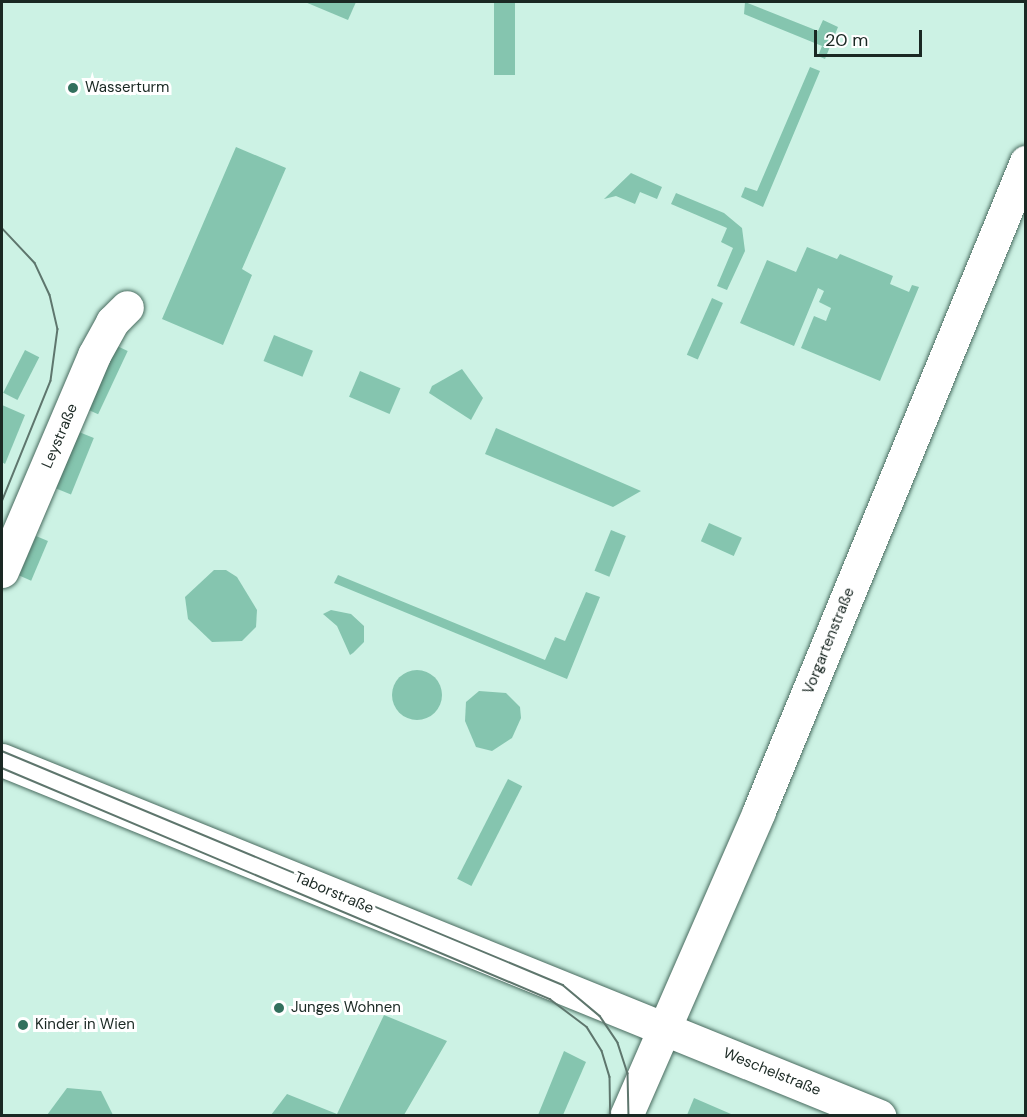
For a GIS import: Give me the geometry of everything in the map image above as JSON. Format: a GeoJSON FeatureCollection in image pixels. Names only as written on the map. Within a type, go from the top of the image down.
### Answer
{"type":"FeatureCollection","features":[{"type":"Feature","properties":{"kind":"street","name":"Vorgartenstraße"},"geometry":{"type":"LineString","coordinates":[[626,1116],[764,800],[1026,162]]}},
{"type":"Feature","properties":{"kind":"street","name":"Leystraße"},"geometry":{"type":"LineString","coordinates":[[2,571],[94,356],[112,322],[127,307]]}},
{"type":"Feature","properties":{"kind":"street","name":"Taborstraße"},"geometry":{"type":"LineString","coordinates":[[2,760],[665,1029]]}},
{"type":"Feature","properties":{"kind":"street","name":"Weschelstraße"},"geometry":{"type":"LineString","coordinates":[[665,1029],[879,1116]]}},
{"type":"Feature","properties":{"kind":"green space"},"geometry":{"type":"Polygon","coordinates":[[[305,2],[356,2],[348,20],[305,2]]]}},
{"type":"Feature","properties":{"kind":"green space"},"geometry":{"type":"Polygon","coordinates":[[[494,2],[515,2],[515,75],[494,75],[494,2]]]}},
{"type":"Feature","properties":{"kind":"green space"},"geometry":{"type":"Polygon","coordinates":[[[745,2],[818,31],[823,20],[838,27],[825,59],[818,56],[822,46],[744,14],[745,2]]]}},
{"type":"Feature","properties":{"kind":"green space"},"geometry":{"type":"Polygon","coordinates":[[[810,67],[820,71],[763,207],[741,197],[745,187],[757,191],[810,67]]]}},
{"type":"Feature","properties":{"kind":"green space"},"geometry":{"type":"Polygon","coordinates":[[[236,147],[286,168],[242,269],[252,275],[223,345],[162,319],[236,147]]]}},
{"type":"Feature","properties":{"kind":"green space"},"geometry":{"type":"Polygon","coordinates":[[[631,173],[662,187],[657,199],[640,192],[635,204],[616,196],[604,199],[631,173]]]}},
{"type":"Feature","properties":{"kind":"green space"},"geometry":{"type":"Polygon","coordinates":[[[676,193],[724,213],[742,228],[745,251],[727,290],[717,286],[733,248],[721,242],[727,228],[671,204],[676,193]]]}},
{"type":"Feature","properties":{"kind":"green space"},"geometry":{"type":"Polygon","coordinates":[[[807,247],[837,259],[840,254],[893,276],[890,284],[909,292],[912,285],[919,287],[880,381],[801,348],[814,316],[826,321],[831,308],[819,302],[824,291],[818,288],[794,346],[740,323],[767,260],[796,272],[807,247]]]}},
{"type":"Feature","properties":{"kind":"green space"},"geometry":{"type":"Polygon","coordinates":[[[712,298],[723,303],[698,360],[687,355],[712,298]]]}},
{"type":"Feature","properties":{"kind":"green space"},"geometry":{"type":"Polygon","coordinates":[[[274,335],[313,351],[302,377],[264,361],[274,335]]]}},
{"type":"Feature","properties":{"kind":"green space"},"geometry":{"type":"Polygon","coordinates":[[[115,345],[128,351],[98,414],[85,408],[115,345]]]}},
{"type":"Feature","properties":{"kind":"green space"},"geometry":{"type":"Polygon","coordinates":[[[25,350],[39,357],[17,400],[3,393],[25,350]]]}},
{"type":"Feature","properties":{"kind":"green space"},"geometry":{"type":"Polygon","coordinates":[[[462,369],[483,398],[471,420],[429,393],[432,386],[462,369]]]}},
{"type":"Feature","properties":{"kind":"green space"},"geometry":{"type":"Polygon","coordinates":[[[360,371],[401,388],[390,414],[349,397],[360,371]]]}},
{"type":"Feature","properties":{"kind":"green space"},"geometry":{"type":"Polygon","coordinates":[[[2,405],[25,415],[5,464],[2,462],[2,405]]]}},
{"type":"Feature","properties":{"kind":"green space"},"geometry":{"type":"Polygon","coordinates":[[[496,428],[641,491],[613,507],[485,454],[496,428]]]}},
{"type":"Feature","properties":{"kind":"green space"},"geometry":{"type":"Polygon","coordinates":[[[79,432],[94,438],[71,495],[56,489],[79,432]]]}},
{"type":"Feature","properties":{"kind":"green space"},"geometry":{"type":"Polygon","coordinates":[[[709,523],[742,538],[734,556],[701,541],[709,523]]]}},
{"type":"Feature","properties":{"kind":"green space"},"geometry":{"type":"Polygon","coordinates":[[[611,530],[626,536],[609,577],[595,571],[611,530]]]}},
{"type":"Feature","properties":{"kind":"green space"},"geometry":{"type":"Polygon","coordinates":[[[36,536],[48,541],[31,581],[19,576],[36,536]]]}},
{"type":"Feature","properties":{"kind":"green space"},"geometry":{"type":"Polygon","coordinates":[[[214,570],[226,570],[237,577],[257,610],[256,627],[242,641],[212,642],[188,619],[185,597],[214,570]]]}},
{"type":"Feature","properties":{"kind":"green space"},"geometry":{"type":"Polygon","coordinates":[[[338,575],[545,660],[555,637],[565,641],[586,592],[600,597],[567,679],[334,583],[338,575]]]}},
{"type":"Feature","properties":{"kind":"green space"},"geometry":{"type":"Polygon","coordinates":[[[331,610],[351,614],[364,626],[364,642],[350,655],[337,626],[323,614],[331,610]]]}},
{"type":"Feature","properties":{"kind":"green space"},"geometry":{"type":"Polygon","coordinates":[[[412,670],[422,670],[435,677],[442,690],[442,700],[435,713],[422,720],[412,720],[403,716],[396,709],[392,700],[392,690],[396,681],[403,674],[412,670]]]}},
{"type":"Feature","properties":{"kind":"green space"},"geometry":{"type":"Polygon","coordinates":[[[479,691],[506,693],[520,707],[521,718],[512,738],[492,751],[476,747],[465,721],[466,702],[479,691]]]}},
{"type":"Feature","properties":{"kind":"green space"},"geometry":{"type":"Polygon","coordinates":[[[508,779],[522,786],[471,886],[457,879],[508,779]]]}},
{"type":"Feature","properties":{"kind":"green space"},"geometry":{"type":"Polygon","coordinates":[[[384,1015],[447,1041],[404,1115],[271,1115],[287,1094],[337,1114],[384,1015]]]}},
{"type":"Feature","properties":{"kind":"green space"},"geometry":{"type":"Polygon","coordinates":[[[564,1051],[586,1062],[563,1115],[538,1115],[564,1051]]]}},
{"type":"Feature","properties":{"kind":"green space"},"geometry":{"type":"Polygon","coordinates":[[[67,1088],[101,1091],[113,1115],[47,1115],[67,1088]]]}},
{"type":"Feature","properties":{"kind":"green space"},"geometry":{"type":"Polygon","coordinates":[[[694,1098],[731,1114],[687,1115],[694,1098]]]}},
{"type":"Feature","properties":{"kind":"tram line"},"geometry":{"type":"LineString","coordinates":[[2,228],[35,263],[50,295],[58,329],[51,381],[2,502]]}},
{"type":"Feature","properties":{"kind":"tram line"},"geometry":{"type":"LineString","coordinates":[[2,751],[563,985],[600,1016],[618,1043],[628,1073],[629,1116]]}},
{"type":"Feature","properties":{"kind":"tram line"},"geometry":{"type":"LineString","coordinates":[[2,768],[550,999],[587,1027],[602,1051],[610,1077],[611,1116]]}},
{"type":"Feature","properties":{"kind":"place","name":"Wasserturm"},"geometry":{"type":"Point","coordinates":[73,88]}},
{"type":"Feature","properties":{"kind":"place","name":"Junges Wohnen"},"geometry":{"type":"Point","coordinates":[279,1008]}},
{"type":"Feature","properties":{"kind":"place","name":"Kinder in Wien"},"geometry":{"type":"Point","coordinates":[23,1025]}}]}
